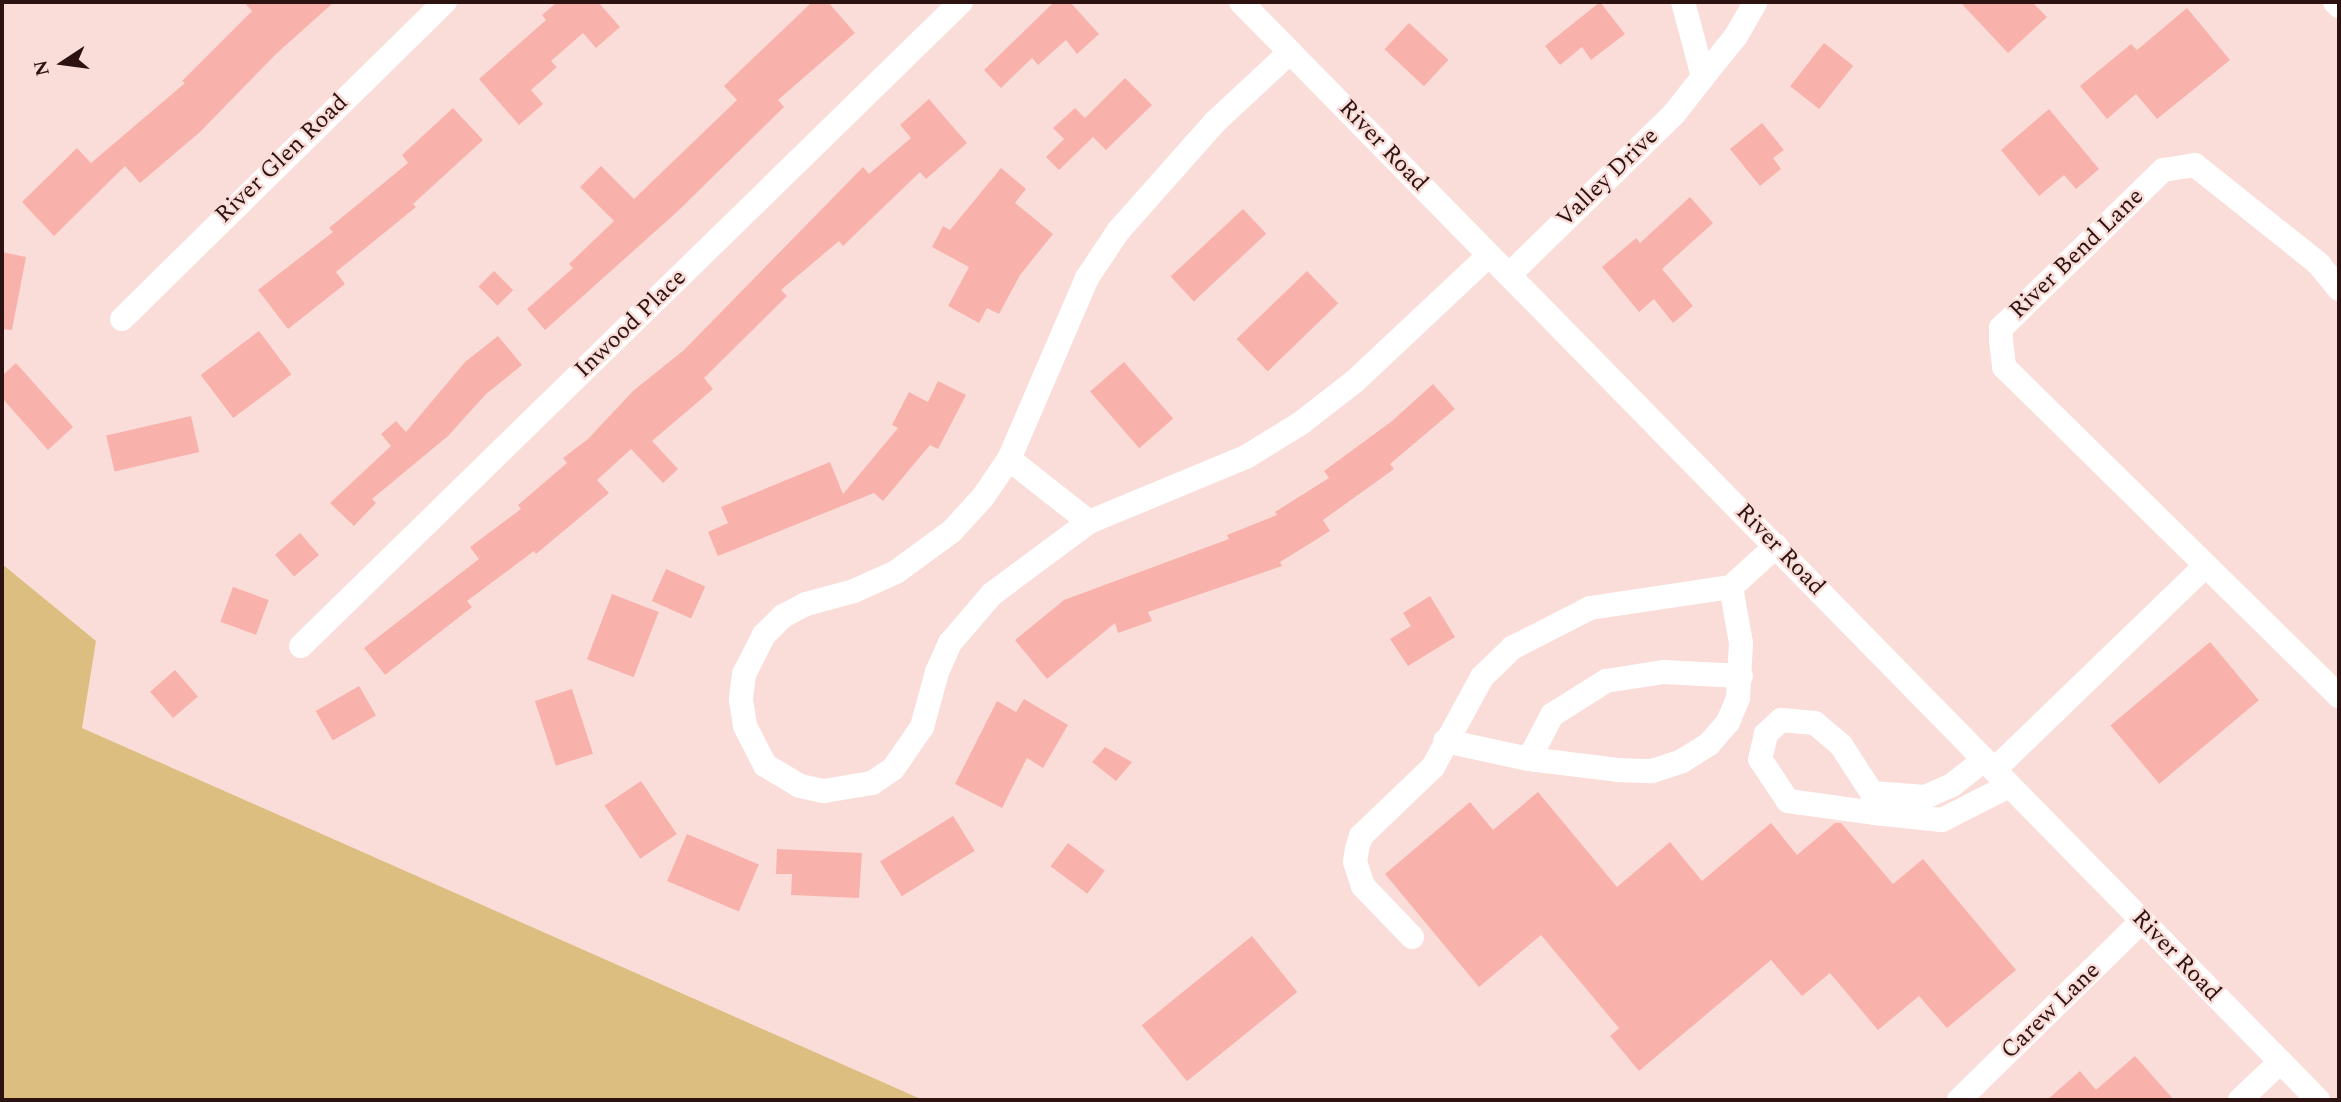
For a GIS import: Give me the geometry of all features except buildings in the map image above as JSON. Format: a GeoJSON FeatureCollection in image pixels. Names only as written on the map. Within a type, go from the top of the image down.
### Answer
{"type":"FeatureCollection","features":[{"type":"Feature","properties":{"kind":"street","name":"River Glen Road"},"geometry":{"type":"LineString","coordinates":[[122,319],[445,2]]}},
{"type":"Feature","properties":{"kind":"street","name":"Inwood Place"},"geometry":{"type":"LineString","coordinates":[[301,646],[961,2]]}},
{"type":"Feature","properties":{"kind":"street","name":"River Road"},"geometry":{"type":"LineString","coordinates":[[1241,2],[2318,1100]]}},
{"type":"Feature","properties":{"kind":"street"},"geometry":{"type":"LineString","coordinates":[[1683,2],[1703,76]]}},
{"type":"Feature","properties":{"kind":"street","name":"Valley Drive"},"geometry":{"type":"LineString","coordinates":[[1508,275],[1674,114],[1736,36],[1756,2]]}},
{"type":"Feature","properties":{"kind":"street"},"geometry":{"type":"LineString","coordinates":[[2335,2],[2339,6]]}},
{"type":"Feature","properties":{"kind":"street"},"geometry":{"type":"LineString","coordinates":[[1290,52],[1215,122],[1119,230],[1087,278],[1009,459],[983,497],[925,553],[854,591],[806,604],[783,616],[764,635],[744,674],[741,700],[745,726],[765,765],[800,786],[824,791],[872,783],[893,769],[922,727],[937,672],[969,617],[1043,552],[1089,522],[1246,457],[1301,423],[1355,381],[1489,255]]}},
{"type":"Feature","properties":{"kind":"street","name":"River Bend Lane"},"geometry":{"type":"LineString","coordinates":[[2339,289],[2319,264],[2194,165],[2163,170],[2001,328],[2004,367],[2339,696]]}},
{"type":"Feature","properties":{"kind":"street"},"geometry":{"type":"LineString","coordinates":[[1009,459],[1089,522]]}},
{"type":"Feature","properties":{"kind":"street"},"geometry":{"type":"LineString","coordinates":[[1412,937],[1363,886],[1355,862],[1357,849],[1361,836],[1433,767],[1482,677],[1512,648],[1550,626],[1602,605],[1731,587],[1776,546]]}},
{"type":"Feature","properties":{"kind":"street"},"geometry":{"type":"LineString","coordinates":[[1996,772],[1952,785],[1925,797],[1872,793],[1841,745],[1815,723],[1781,720],[1766,734],[1759,759],[1788,801],[1942,820],[1996,772],[2205,566]]}},
{"type":"Feature","properties":{"kind":"street"},"geometry":{"type":"LineString","coordinates":[[1445,741],[1529,759],[1652,771],[1682,761],[1709,744],[1728,722],[1741,676],[1731,587]]}},
{"type":"Feature","properties":{"kind":"street"},"geometry":{"type":"LineString","coordinates":[[1529,759],[1552,715],[1606,681],[1664,672],[1741,676]]}},
{"type":"Feature","properties":{"kind":"street","name":"Carew Lane"},"geometry":{"type":"LineString","coordinates":[[1959,1100],[2142,921]]}},
{"type":"Feature","properties":{"kind":"street"},"geometry":{"type":"LineString","coordinates":[[2240,1100],[2280,1062]]}},
{"type":"Feature","properties":{"kind":"shaded area"},"geometry":{"type":"Polygon","coordinates":[[[2,564],[96,641],[82,728],[923,1100],[2,1100],[2,564]]]}}]}
